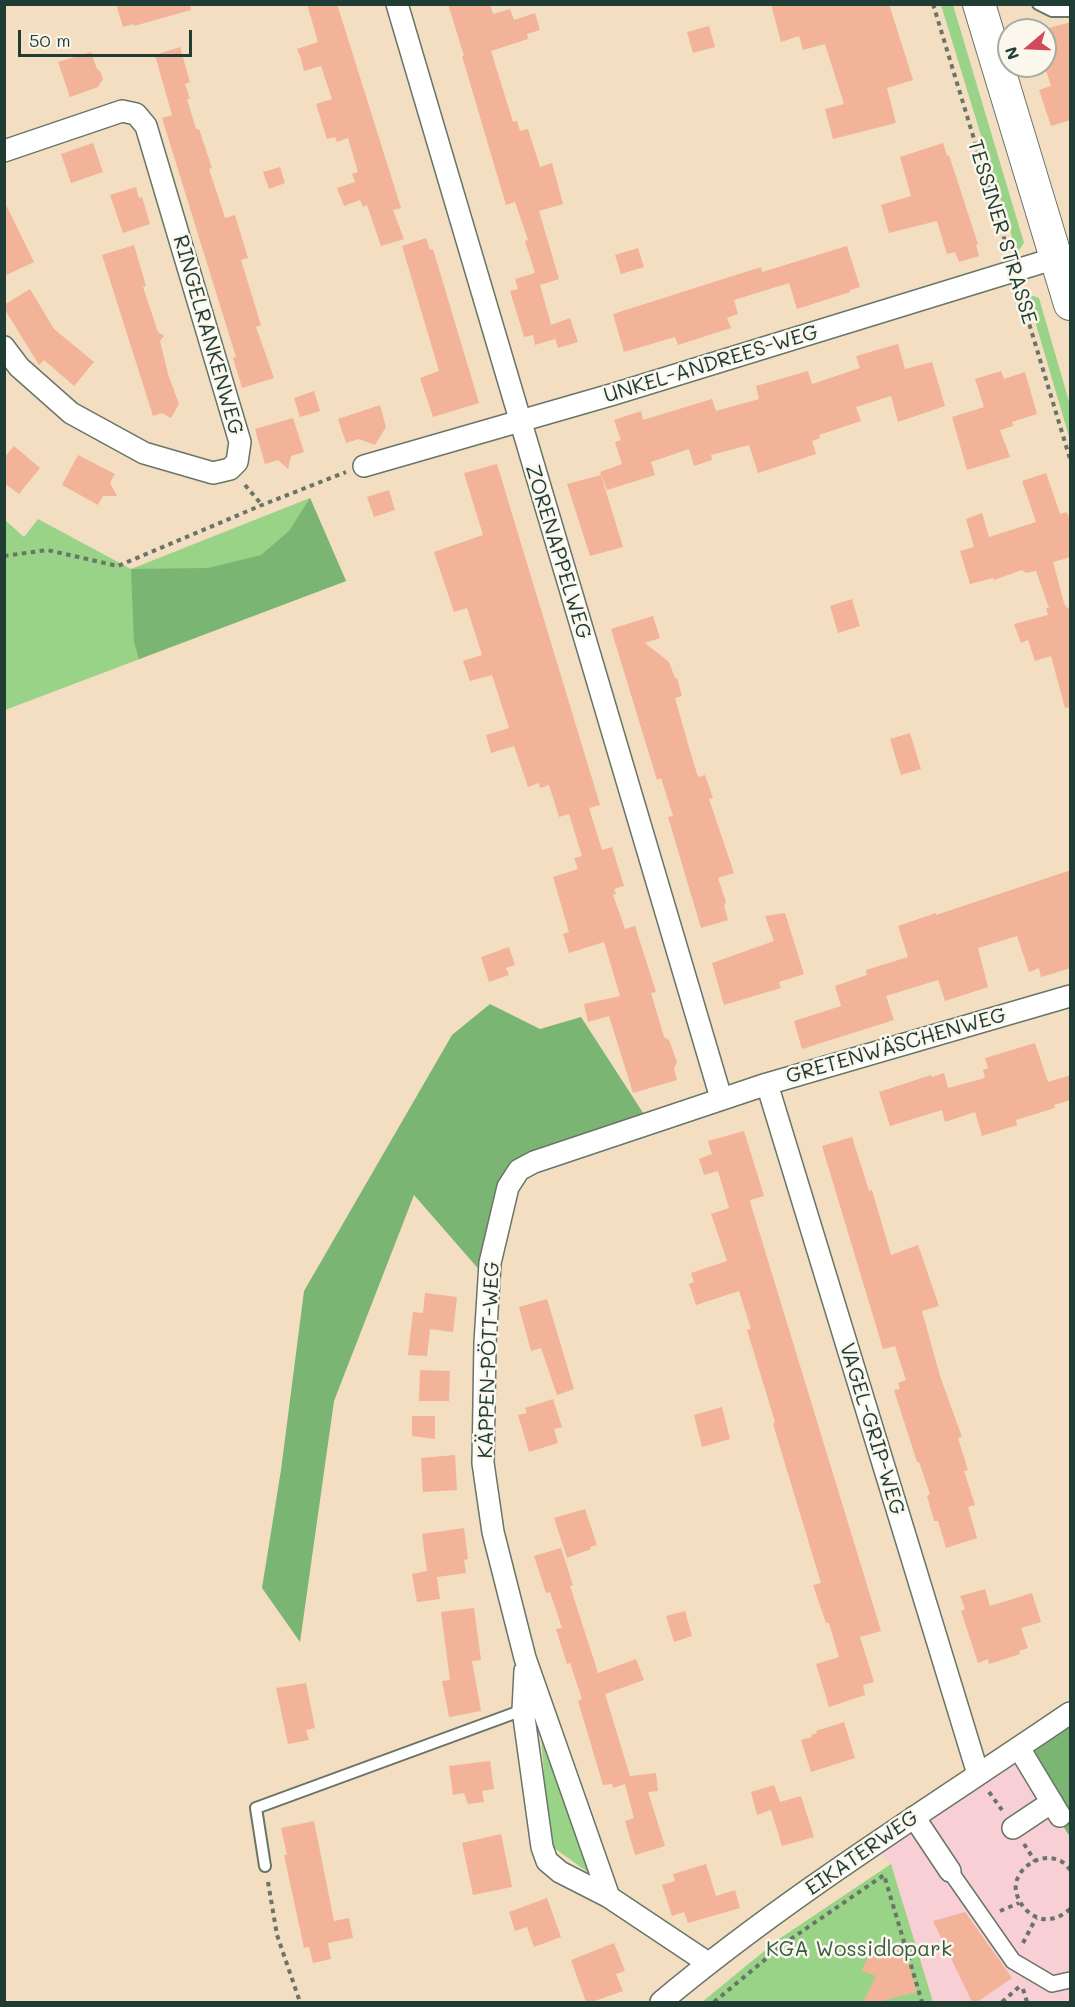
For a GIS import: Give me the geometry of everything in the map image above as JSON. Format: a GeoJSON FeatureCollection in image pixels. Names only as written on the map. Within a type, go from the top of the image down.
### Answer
{"type":"FeatureCollection","features":[{"type":"Feature","properties":{"kind":"main road"},"geometry":{"type":"LineString","coordinates":[[979,4],[1071,304]]}},
{"type":"Feature","properties":{"kind":"street","name":"ZORENAPPELWEG"},"geometry":{"type":"LineString","coordinates":[[397,4],[721,1098]]}},
{"type":"Feature","properties":{"kind":"street","name":"RINGELRANKENWEG"},"geometry":{"type":"LineString","coordinates":[[4,151],[122,111],[136,114],[146,126],[240,442],[237,462],[230,469],[213,473],[144,453],[71,412],[19,368],[4,347]]}},
{"type":"Feature","properties":{"kind":"street","name":"UNKEL-ANDREES-WEG"},"geometry":{"type":"LineString","coordinates":[[364,466],[519,422],[1056,258]]}},
{"type":"Feature","properties":{"kind":"street","name":"GRETENWÄSCHENWEG"},"geometry":{"type":"LineString","coordinates":[[721,1098],[1071,996]]}},
{"type":"Feature","properties":{"kind":"street","name":"VAGEL-GRIP-WEG"},"geometry":{"type":"LineString","coordinates":[[767,1084],[978,1774]]}},
{"type":"Feature","properties":{"kind":"street","name":"KÄPPEN-PÖTT-WEG"},"geometry":{"type":"LineString","coordinates":[[609,1897],[525,1658],[493,1532],[483,1463],[485,1344],[490,1263],[508,1187],[519,1170],[534,1162],[721,1098]]}},
{"type":"Feature","properties":{"kind":"street","name":"KÄPPEN-PÖTT-WEG"},"geometry":{"type":"LineString","coordinates":[[525,1658],[523,1710],[542,1847],[547,1861],[560,1872],[609,1897],[708,1963]]}},
{"type":"Feature","properties":{"kind":"street","name":"EIKATERWEG"},"geometry":{"type":"LineString","coordinates":[[661,2002],[708,1963],[914,1817],[1071,1713]]}},
{"type":"Feature","properties":{"kind":"street"},"geometry":{"type":"LineString","coordinates":[[1013,1828],[1056,1809],[1019,1748]]}},
{"type":"Feature","properties":{"kind":"street"},"geometry":{"type":"LineString","coordinates":[[914,1817],[1013,1961],[1052,1984],[1071,1980]]}},
{"type":"Feature","properties":{"kind":"lane"},"geometry":{"type":"LineString","coordinates":[[1038,4],[1052,11],[1071,10]]}},
{"type":"Feature","properties":{"kind":"lane"},"geometry":{"type":"LineString","coordinates":[[265,1866],[256,1808],[523,1710]]}},
{"type":"Feature","properties":{"kind":"path","name":"TESSINER STRASSE"},"geometry":{"type":"LineString","coordinates":[[933,4],[1071,459]]}},
{"type":"Feature","properties":{"kind":"path"},"geometry":{"type":"LineString","coordinates":[[4,556],[47,550],[118,566],[262,505],[364,466]]}},
{"type":"Feature","properties":{"kind":"path"},"geometry":{"type":"LineString","coordinates":[[1071,1870],[1060,1860],[1041,1858],[1024,1867],[1016,1884],[1019,1903],[1036,1918],[1048,1920],[1060,1917],[1071,1909]]}},
{"type":"Feature","properties":{"kind":"path"},"geometry":{"type":"LineString","coordinates":[[265,1866],[277,1935],[300,2002]]}},
{"type":"Feature","properties":{"kind":"path"},"geometry":{"type":"LineString","coordinates":[[714,2002],[785,1943],[885,1875],[922,2002]]}},
{"type":"Feature","properties":{"kind":"path"},"geometry":{"type":"LineString","coordinates":[[1002,2002],[1022,1985]]}},
{"type":"Feature","properties":{"kind":"shaded area"},"geometry":{"type":"Polygon","coordinates":[[[1019,1755],[1070,1837],[1070,2002],[933,2002],[891,1864],[874,1844],[1019,1755]]]}},
{"type":"Feature","properties":{"kind":"green space"},"geometry":{"type":"Polygon","coordinates":[[[941,5],[953,5],[1024,243],[1017,253],[941,5]]]}},
{"type":"Feature","properties":{"kind":"green space"},"geometry":{"type":"Polygon","coordinates":[[[1027,294],[1039,298],[1070,405],[1070,440],[1027,294]]]}},
{"type":"Feature","properties":{"kind":"green space"},"geometry":{"type":"Polygon","coordinates":[[[310,498],[346,581],[5,710],[5,520],[24,537],[38,519],[131,569],[310,498]]]}},
{"type":"Feature","properties":{"kind":"green space"},"geometry":{"type":"Polygon","coordinates":[[[310,498],[346,581],[139,659],[134,642],[131,569],[208,568],[261,555],[289,531],[310,498]]]}},
{"type":"Feature","properties":{"kind":"green space"},"geometry":{"type":"Polygon","coordinates":[[[490,1004],[540,1029],[581,1017],[649,1122],[519,1170],[482,1273],[414,1195],[334,1401],[300,1642],[262,1588],[281,1470],[304,1291],[452,1035],[490,1004]]]}},
{"type":"Feature","properties":{"kind":"green space"},"geometry":{"type":"Polygon","coordinates":[[[539,1714],[589,1873],[550,1845],[539,1714]]]}},
{"type":"Feature","properties":{"kind":"green space"},"geometry":{"type":"Polygon","coordinates":[[[1070,1721],[1070,1837],[1019,1755],[1070,1721]]]}},
{"type":"Feature","properties":{"kind":"green space","name":"KGA Wossidlopark"},"geometry":{"type":"Polygon","coordinates":[[[891,1864],[933,2002],[702,2002],[779,1939],[891,1864]]]}},
{"type":"Feature","properties":{"kind":"building"},"geometry":{"type":"Polygon","coordinates":[[[116,4],[190,4],[191,10],[123,27],[116,4]]]}},
{"type":"Feature","properties":{"kind":"building"},"geometry":{"type":"Polygon","coordinates":[[[307,4],[337,4],[401,208],[393,210],[404,239],[381,246],[367,205],[363,207],[360,200],[344,206],[337,188],[355,182],[352,174],[358,172],[348,138],[337,142],[335,137],[327,139],[316,104],[332,99],[321,66],[304,71],[297,49],[318,42],[307,4]]]}},
{"type":"Feature","properties":{"kind":"building"},"geometry":{"type":"Polygon","coordinates":[[[448,4],[490,4],[493,14],[510,9],[514,20],[535,13],[540,30],[527,34],[528,39],[491,51],[513,122],[517,121],[520,131],[528,129],[540,167],[552,163],[563,204],[539,211],[559,279],[540,285],[555,339],[535,345],[533,335],[524,337],[510,291],[518,289],[515,279],[535,273],[525,241],[528,240],[515,202],[506,205],[448,4]]]}},
{"type":"Feature","properties":{"kind":"building"},"geometry":{"type":"Polygon","coordinates":[[[771,4],[889,4],[913,80],[887,88],[896,123],[833,139],[825,109],[844,104],[825,44],[803,50],[799,36],[781,42],[771,4]]]}},
{"type":"Feature","properties":{"kind":"building"},"geometry":{"type":"Polygon","coordinates":[[[1071,22],[1071,120],[1051,126],[1039,90],[1051,86],[1048,78],[1057,78],[1057,26],[1071,22]]]}},
{"type":"Feature","properties":{"kind":"building"},"geometry":{"type":"Polygon","coordinates":[[[709,26],[715,47],[693,53],[687,32],[709,26]]]}},
{"type":"Feature","properties":{"kind":"building"},"geometry":{"type":"Polygon","coordinates":[[[180,47],[190,82],[185,84],[196,129],[199,129],[212,168],[209,169],[225,218],[235,215],[248,258],[241,260],[261,325],[256,327],[274,378],[242,388],[233,358],[236,357],[162,118],[172,115],[155,55],[180,47]]]}},
{"type":"Feature","properties":{"kind":"building"},"geometry":{"type":"Polygon","coordinates":[[[91,52],[103,79],[98,87],[70,97],[58,62],[91,52]]]}},
{"type":"Feature","properties":{"kind":"building"},"geometry":{"type":"Polygon","coordinates":[[[93,143],[103,172],[71,183],[61,154],[93,143]]]}},
{"type":"Feature","properties":{"kind":"building"},"geometry":{"type":"Polygon","coordinates":[[[943,143],[978,244],[976,245],[979,256],[959,262],[955,252],[947,254],[937,221],[889,233],[881,205],[911,196],[900,157],[943,143]]]}},
{"type":"Feature","properties":{"kind":"building"},"geometry":{"type":"Polygon","coordinates":[[[280,167],[285,183],[269,189],[263,172],[280,167]]]}},
{"type":"Feature","properties":{"kind":"building"},"geometry":{"type":"Polygon","coordinates":[[[136,187],[139,198],[142,197],[150,224],[123,233],[110,195],[136,187]]]}},
{"type":"Feature","properties":{"kind":"building"},"geometry":{"type":"Polygon","coordinates":[[[4,201],[34,262],[4,276],[4,201]]]}},
{"type":"Feature","properties":{"kind":"building"},"geometry":{"type":"Polygon","coordinates":[[[426,238],[430,250],[433,249],[479,403],[433,417],[420,378],[439,371],[402,246],[426,238]]]}},
{"type":"Feature","properties":{"kind":"building"},"geometry":{"type":"Polygon","coordinates":[[[134,245],[146,286],[143,287],[158,332],[164,336],[160,341],[168,374],[179,404],[171,418],[162,413],[153,416],[102,255],[134,245]]]}},
{"type":"Feature","properties":{"kind":"building"},"geometry":{"type":"Polygon","coordinates":[[[847,246],[860,287],[850,292],[797,309],[789,283],[734,300],[738,314],[727,318],[731,328],[678,345],[675,337],[624,352],[613,314],[761,267],[762,272],[847,246]]]}},
{"type":"Feature","properties":{"kind":"building"},"geometry":{"type":"Polygon","coordinates":[[[638,248],[644,267],[621,274],[615,255],[638,248]]]}},
{"type":"Feature","properties":{"kind":"building"},"geometry":{"type":"Polygon","coordinates":[[[30,289],[54,329],[94,362],[74,386],[44,360],[39,365],[4,308],[4,305],[30,289]]]}},
{"type":"Feature","properties":{"kind":"building"},"geometry":{"type":"Polygon","coordinates":[[[570,318],[578,342],[558,348],[551,325],[570,318]]]}},
{"type":"Feature","properties":{"kind":"building"},"geometry":{"type":"Polygon","coordinates":[[[898,344],[905,369],[932,362],[945,406],[898,422],[891,396],[856,407],[861,421],[819,435],[820,438],[812,441],[816,454],[758,473],[749,445],[711,455],[712,460],[694,466],[689,449],[651,462],[655,475],[607,490],[600,472],[622,464],[615,442],[621,440],[614,420],[641,411],[643,420],[712,399],[716,411],[759,399],[756,386],[808,371],[812,384],[860,368],[856,356],[898,344]]]}},
{"type":"Feature","properties":{"kind":"building"},"geometry":{"type":"Polygon","coordinates":[[[1001,371],[1004,379],[1025,372],[1037,414],[1012,422],[1013,426],[1000,430],[1010,457],[967,470],[952,417],[984,407],[975,379],[1001,371]]]}},
{"type":"Feature","properties":{"kind":"building"},"geometry":{"type":"Polygon","coordinates":[[[314,391],[320,411],[300,417],[294,398],[314,391]]]}},
{"type":"Feature","properties":{"kind":"building"},"geometry":{"type":"Polygon","coordinates":[[[380,405],[386,427],[375,445],[359,439],[346,443],[338,419],[380,405]]]}},
{"type":"Feature","properties":{"kind":"building"},"geometry":{"type":"Polygon","coordinates":[[[293,418],[304,452],[291,456],[288,469],[278,460],[265,464],[255,429],[293,418]]]}},
{"type":"Feature","properties":{"kind":"building"},"geometry":{"type":"Polygon","coordinates":[[[14,446],[40,468],[19,494],[4,483],[4,458],[14,446]]]}},
{"type":"Feature","properties":{"kind":"building"},"geometry":{"type":"Polygon","coordinates":[[[78,455],[115,474],[110,483],[117,496],[103,496],[98,505],[62,485],[78,455]]]}},
{"type":"Feature","properties":{"kind":"building"},"geometry":{"type":"Polygon","coordinates":[[[497,464],[600,805],[589,808],[602,850],[612,847],[624,886],[614,889],[616,894],[613,895],[625,929],[635,926],[656,992],[651,993],[664,1037],[669,1040],[677,1062],[674,1069],[677,1080],[633,1093],[609,1016],[588,1022],[584,1004],[620,996],[604,942],[569,953],[563,934],[569,932],[553,877],[578,869],[574,858],[582,856],[569,814],[559,817],[549,785],[540,788],[539,783],[528,787],[514,746],[491,753],[486,735],[509,728],[492,675],[470,681],[463,661],[482,655],[467,608],[454,612],[434,552],[483,535],[464,473],[497,464]]]}},
{"type":"Feature","properties":{"kind":"building"},"geometry":{"type":"Polygon","coordinates":[[[1046,473],[1060,514],[1067,512],[1071,525],[1071,557],[1053,562],[1064,603],[1067,608],[1071,607],[1071,707],[1065,708],[1051,656],[1035,661],[1028,640],[1021,643],[1014,624],[1048,615],[1046,608],[1049,608],[1036,571],[1026,573],[1022,570],[994,580],[993,578],[970,584],[960,551],[974,547],[966,519],[982,513],[989,537],[1036,522],[1022,481],[1046,473]]]}},
{"type":"Feature","properties":{"kind":"building"},"geometry":{"type":"Polygon","coordinates":[[[601,475],[623,547],[590,556],[567,484],[601,475]]]}},
{"type":"Feature","properties":{"kind":"building"},"geometry":{"type":"Polygon","coordinates":[[[389,490],[395,510],[374,517],[367,497],[389,490]]]}},
{"type":"Feature","properties":{"kind":"building"},"geometry":{"type":"Polygon","coordinates":[[[852,599],[860,626],[838,633],[830,606],[852,599]]]}},
{"type":"Feature","properties":{"kind":"building"},"geometry":{"type":"Polygon","coordinates":[[[653,616],[660,638],[645,643],[669,662],[677,678],[682,696],[675,698],[688,744],[698,777],[705,775],[713,798],[709,799],[734,873],[718,878],[726,902],[724,906],[728,920],[701,928],[668,817],[673,816],[661,778],[657,780],[611,629],[653,616]]]}},
{"type":"Feature","properties":{"kind":"building"},"geometry":{"type":"Polygon","coordinates":[[[910,733],[921,769],[901,775],[890,739],[910,733]]]}},
{"type":"Feature","properties":{"kind":"building"},"geometry":{"type":"Polygon","coordinates":[[[1071,870],[1071,968],[1041,977],[1039,968],[1029,972],[1017,936],[978,948],[988,987],[945,1001],[938,980],[886,996],[894,1020],[802,1049],[794,1021],[841,1006],[835,986],[867,975],[866,970],[908,957],[898,926],[1071,870]]]}},
{"type":"Feature","properties":{"kind":"building"},"geometry":{"type":"Polygon","coordinates":[[[785,913],[804,974],[779,982],[781,988],[724,1005],[712,963],[774,941],[765,916],[785,913]]]}},
{"type":"Feature","properties":{"kind":"building"},"geometry":{"type":"Polygon","coordinates":[[[509,947],[515,965],[506,968],[509,975],[489,982],[481,957],[509,947]]]}},
{"type":"Feature","properties":{"kind":"building"},"geometry":{"type":"Polygon","coordinates":[[[1035,1043],[1048,1082],[1071,1075],[1071,1100],[1054,1105],[1055,1108],[1016,1120],[1017,1125],[982,1136],[975,1112],[945,1122],[942,1110],[890,1126],[879,1092],[944,1073],[948,1088],[985,1078],[983,1070],[988,1068],[985,1058],[1035,1043]]]}},
{"type":"Feature","properties":{"kind":"building"},"geometry":{"type":"Polygon","coordinates":[[[744,1131],[764,1196],[750,1200],[751,1205],[881,1631],[860,1637],[874,1682],[863,1685],[865,1695],[829,1707],[816,1664],[839,1657],[829,1623],[826,1623],[813,1585],[821,1583],[773,1424],[775,1422],[747,1330],[751,1329],[739,1291],[696,1305],[689,1284],[694,1282],[691,1273],[727,1261],[711,1214],[729,1208],[718,1171],[704,1175],[699,1159],[712,1154],[708,1141],[744,1131]]]}},
{"type":"Feature","properties":{"kind":"building"},"geometry":{"type":"Polygon","coordinates":[[[852,1137],[869,1191],[872,1190],[891,1255],[918,1245],[939,1306],[922,1311],[940,1376],[962,1437],[958,1438],[968,1470],[964,1471],[975,1505],[968,1507],[977,1538],[946,1548],[938,1521],[934,1521],[927,1496],[930,1494],[919,1462],[917,1462],[894,1390],[900,1389],[898,1383],[906,1380],[895,1346],[883,1349],[822,1146],[852,1137]]]}},
{"type":"Feature","properties":{"kind":"building"},"geometry":{"type":"Polygon","coordinates":[[[425,1293],[457,1297],[453,1332],[430,1329],[427,1356],[408,1355],[413,1312],[423,1313],[425,1293]]]}},
{"type":"Feature","properties":{"kind":"building"},"geometry":{"type":"Polygon","coordinates":[[[547,1299],[574,1389],[557,1395],[541,1348],[531,1351],[519,1307],[547,1299]]]}},
{"type":"Feature","properties":{"kind":"building"},"geometry":{"type":"Polygon","coordinates":[[[420,1370],[450,1371],[449,1401],[419,1401],[420,1370]]]}},
{"type":"Feature","properties":{"kind":"building"},"geometry":{"type":"Polygon","coordinates":[[[553,1399],[562,1427],[554,1429],[558,1443],[529,1452],[518,1415],[527,1413],[525,1408],[553,1399]]]}},
{"type":"Feature","properties":{"kind":"building"},"geometry":{"type":"Polygon","coordinates":[[[722,1407],[730,1439],[702,1447],[694,1415],[722,1407]]]}},
{"type":"Feature","properties":{"kind":"building"},"geometry":{"type":"Polygon","coordinates":[[[412,1416],[435,1416],[435,1439],[412,1436],[412,1416]]]}},
{"type":"Feature","properties":{"kind":"building"},"geometry":{"type":"Polygon","coordinates":[[[455,1455],[457,1490],[423,1492],[421,1458],[455,1455]]]}},
{"type":"Feature","properties":{"kind":"building"},"geometry":{"type":"Polygon","coordinates":[[[585,1509],[597,1545],[567,1558],[554,1518],[585,1509]]]}},
{"type":"Feature","properties":{"kind":"building"},"geometry":{"type":"Polygon","coordinates":[[[464,1528],[468,1559],[464,1560],[466,1573],[437,1577],[440,1599],[417,1602],[412,1574],[427,1571],[422,1534],[464,1528]]]}},
{"type":"Feature","properties":{"kind":"building"},"geometry":{"type":"Polygon","coordinates":[[[561,1548],[573,1585],[570,1586],[598,1673],[636,1659],[644,1680],[605,1694],[630,1776],[656,1773],[658,1791],[648,1792],[665,1846],[635,1855],[625,1821],[634,1818],[625,1784],[613,1788],[612,1784],[603,1785],[578,1701],[582,1699],[570,1663],[567,1664],[556,1629],[562,1628],[550,1592],[546,1593],[534,1556],[561,1548]]]}},
{"type":"Feature","properties":{"kind":"building"},"geometry":{"type":"Polygon","coordinates":[[[985,1589],[990,1606],[1032,1593],[1041,1622],[1021,1628],[1028,1648],[1019,1651],[1020,1654],[989,1664],[988,1659],[978,1663],[961,1611],[965,1609],[960,1596],[985,1589]]]}},
{"type":"Feature","properties":{"kind":"building"},"geometry":{"type":"Polygon","coordinates":[[[474,1608],[481,1660],[472,1661],[481,1711],[449,1717],[442,1681],[450,1680],[441,1612],[474,1608]]]}},
{"type":"Feature","properties":{"kind":"building"},"geometry":{"type":"Polygon","coordinates":[[[685,1611],[692,1636],[674,1642],[666,1616],[685,1611]]]}},
{"type":"Feature","properties":{"kind":"building"},"geometry":{"type":"Polygon","coordinates":[[[306,1683],[315,1728],[306,1730],[309,1740],[288,1744],[276,1688],[306,1683]]]}},
{"type":"Feature","properties":{"kind":"building"},"geometry":{"type":"Polygon","coordinates":[[[844,1722],[855,1758],[811,1772],[801,1740],[812,1737],[811,1735],[817,1733],[816,1731],[844,1722]]]}},
{"type":"Feature","properties":{"kind":"building"},"geometry":{"type":"Polygon","coordinates":[[[490,1761],[494,1789],[482,1791],[484,1802],[468,1804],[464,1793],[453,1795],[449,1766],[490,1761]]]}},
{"type":"Feature","properties":{"kind":"building"},"geometry":{"type":"Polygon","coordinates":[[[774,1785],[780,1802],[801,1796],[814,1837],[782,1846],[771,1810],[757,1815],[751,1792],[774,1785]]]}},
{"type":"Feature","properties":{"kind":"building"},"geometry":{"type":"Polygon","coordinates":[[[314,1821],[334,1921],[349,1918],[353,1938],[328,1943],[331,1959],[313,1963],[309,1947],[304,1948],[284,1855],[287,1855],[281,1828],[314,1821]]]}},
{"type":"Feature","properties":{"kind":"building"},"geometry":{"type":"Polygon","coordinates":[[[501,1834],[512,1887],[473,1895],[462,1843],[501,1834]]]}},
{"type":"Feature","properties":{"kind":"building"},"geometry":{"type":"Polygon","coordinates":[[[706,1864],[716,1896],[735,1890],[740,1908],[688,1923],[684,1912],[672,1916],[662,1885],[675,1881],[673,1874],[706,1864]]]}},
{"type":"Feature","properties":{"kind":"building"},"geometry":{"type":"Polygon","coordinates":[[[547,1898],[561,1937],[534,1947],[527,1927],[515,1931],[509,1912],[547,1898]]]}},
{"type":"Feature","properties":{"kind":"building"},"geometry":{"type":"Polygon","coordinates":[[[965,1912],[1012,1978],[977,2002],[972,2002],[933,1921],[965,1912]]]}},
{"type":"Feature","properties":{"kind":"building"},"geometry":{"type":"Polygon","coordinates":[[[614,1943],[625,1971],[616,1974],[623,1991],[586,2002],[571,1960],[614,1943]]]}},
{"type":"Feature","properties":{"kind":"building"},"geometry":{"type":"Polygon","coordinates":[[[904,1946],[917,1992],[878,2002],[863,2002],[876,1976],[862,1971],[868,1956],[904,1946]]]}}]}
